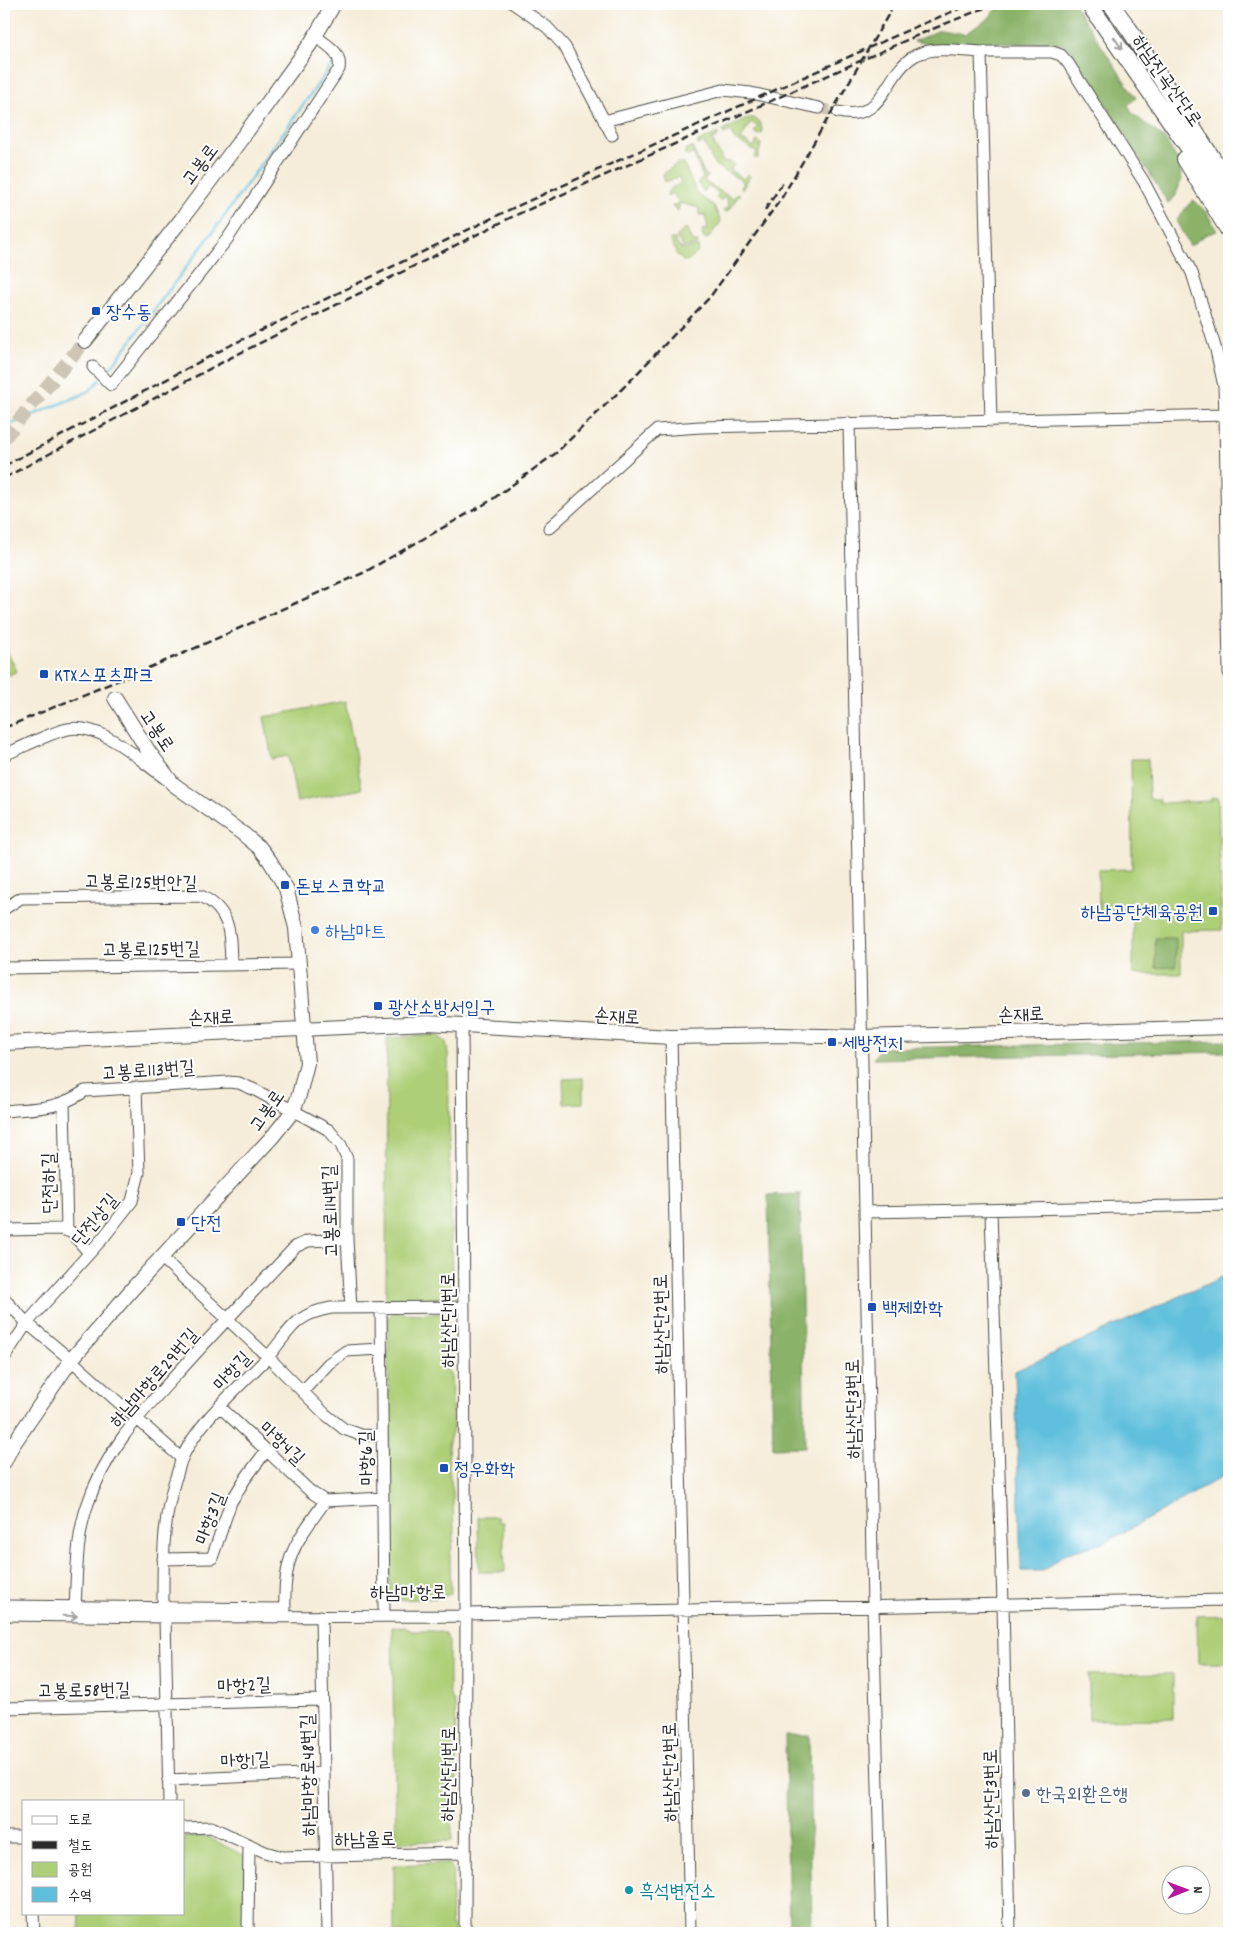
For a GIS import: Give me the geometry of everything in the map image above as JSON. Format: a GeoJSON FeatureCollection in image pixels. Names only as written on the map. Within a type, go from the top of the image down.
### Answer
{"type":"FeatureCollection","features":[{"type":"Feature","properties":{"kind":"highway","name":"하남진곡산단로"},"geometry":{"type":"LineString","coordinates":[[1089,4],[1176,119],[1229,184]]}},
{"type":"Feature","properties":{"kind":"highway","name":"하남진곡산단로"},"geometry":{"type":"LineString","coordinates":[[1110,4],[1176,119],[1229,206]]}},
{"type":"Feature","properties":{"kind":"highway"},"geometry":{"type":"LineString","coordinates":[[1229,168],[1201,127],[1176,119],[1184,157],[1229,231]]}},
{"type":"Feature","properties":{"kind":"main road","name":"고봉로"},"geometry":{"type":"LineString","coordinates":[[85,340],[181,220],[315,36],[334,4]]}},
{"type":"Feature","properties":{"kind":"main road","name":"고봉로"},"geometry":{"type":"LineString","coordinates":[[4,1462],[8,1443],[71,1360],[273,1136],[293,1111],[307,1063],[300,998],[296,928],[288,894],[270,861],[260,848],[173,784],[149,752],[115,698]]}},
{"type":"Feature","properties":{"kind":"main road","name":"손재로"},"geometry":{"type":"LineString","coordinates":[[4,1043],[428,1023],[671,1037],[861,1036],[1229,1026]]}},
{"type":"Feature","properties":{"kind":"street"},"geometry":{"type":"LineString","coordinates":[[514,4],[525,7],[565,47],[612,135]]}},
{"type":"Feature","properties":{"kind":"street"},"geometry":{"type":"LineString","coordinates":[[95,369],[111,385],[228,238],[339,69],[340,57],[337,52],[315,36]]}},
{"type":"Feature","properties":{"kind":"street"},"geometry":{"type":"LineString","coordinates":[[838,112],[850,115],[872,108],[878,102],[898,70],[907,61],[918,54],[934,50],[1052,52],[1061,55],[1068,63],[1144,182],[1192,273],[1216,350],[1224,386],[1229,673]]}},
{"type":"Feature","properties":{"kind":"street"},"geometry":{"type":"LineString","coordinates":[[981,52],[991,421]]}},
{"type":"Feature","properties":{"kind":"street"},"geometry":{"type":"LineString","coordinates":[[604,121],[723,90],[751,93],[819,108]]}},
{"type":"Feature","properties":{"kind":"street"},"geometry":{"type":"LineString","coordinates":[[549,528],[657,430],[701,426],[1225,415]]}},
{"type":"Feature","properties":{"kind":"street","name":"하남산단3번로"},"geometry":{"type":"LineString","coordinates":[[849,423],[873,1606],[882,1933]]}},
{"type":"Feature","properties":{"kind":"street"},"geometry":{"type":"LineString","coordinates":[[4,755],[68,729],[86,729],[106,736],[173,784]]}},
{"type":"Feature","properties":{"kind":"street","name":"고봉로125번안길"},"geometry":{"type":"LineString","coordinates":[[4,909],[21,898],[201,896],[220,909],[226,918],[230,929],[231,965]]}},
{"type":"Feature","properties":{"kind":"street","name":"고봉로125번길"},"geometry":{"type":"LineString","coordinates":[[4,968],[299,964]]}},
{"type":"Feature","properties":{"kind":"street","name":"하남산단1번로"},"geometry":{"type":"LineString","coordinates":[[462,1026],[466,1614],[465,1933]]}},
{"type":"Feature","properties":{"kind":"street","name":"하남산단2번로"},"geometry":{"type":"LineString","coordinates":[[671,1037],[690,1933]]}},
{"type":"Feature","properties":{"kind":"street","name":"고봉로113번길"},"geometry":{"type":"LineString","coordinates":[[4,1111],[53,1107],[85,1091],[228,1082],[239,1083],[255,1090],[293,1111]]}},
{"type":"Feature","properties":{"kind":"street","name":"단전상길"},"geometry":{"type":"LineString","coordinates":[[4,1358],[27,1323],[132,1201],[139,1172],[136,1087]]}},
{"type":"Feature","properties":{"kind":"street","name":"단전하길"},"geometry":{"type":"LineString","coordinates":[[64,1103],[67,1231],[71,1232],[89,1253]]}},
{"type":"Feature","properties":{"kind":"street","name":"고봉로114번길"},"geometry":{"type":"LineString","coordinates":[[293,1111],[329,1130],[341,1145],[347,1159],[347,1239],[351,1308]]}},
{"type":"Feature","properties":{"kind":"street"},"geometry":{"type":"LineString","coordinates":[[866,1212],[1229,1205]]}},
{"type":"Feature","properties":{"kind":"street","name":"하남산단3번로"},"geometry":{"type":"LineString","coordinates":[[991,1211],[1003,1604],[1010,1933]]}},
{"type":"Feature","properties":{"kind":"street"},"geometry":{"type":"LineString","coordinates":[[4,1230],[61,1229],[67,1231]]}},
{"type":"Feature","properties":{"kind":"street","name":"하남마항로29번길"},"geometry":{"type":"LineString","coordinates":[[75,1607],[78,1542],[86,1508],[103,1468],[122,1437],[227,1319],[295,1247],[308,1241],[347,1239]]}},
{"type":"Feature","properties":{"kind":"street"},"geometry":{"type":"LineString","coordinates":[[162,1258],[304,1391],[325,1414],[344,1429],[361,1434],[382,1436]]}},
{"type":"Feature","properties":{"kind":"street"},"geometry":{"type":"LineString","coordinates":[[4,1297],[27,1323],[182,1459]]}},
{"type":"Feature","properties":{"kind":"street","name":"마항길"},"geometry":{"type":"LineString","coordinates":[[169,1800],[163,1559],[166,1518],[182,1459],[203,1426],[268,1357],[297,1320],[314,1311],[331,1308],[464,1307]]}},
{"type":"Feature","properties":{"kind":"street","name":"마항6길"},"geometry":{"type":"LineString","coordinates":[[381,1308],[384,1609]]}},
{"type":"Feature","properties":{"kind":"street"},"geometry":{"type":"LineString","coordinates":[[304,1391],[329,1363],[346,1351],[380,1350]]}},
{"type":"Feature","properties":{"kind":"street","name":"마항4길"},"geometry":{"type":"LineString","coordinates":[[220,1407],[311,1492],[324,1501]]}},
{"type":"Feature","properties":{"kind":"street","name":"마항3길"},"geometry":{"type":"LineString","coordinates":[[163,1559],[212,1558],[231,1502],[266,1451]]}},
{"type":"Feature","properties":{"kind":"street"},"geometry":{"type":"LineString","coordinates":[[285,1609],[284,1583],[287,1564],[293,1548],[324,1501],[382,1498]]}},
{"type":"Feature","properties":{"kind":"street"},"geometry":{"type":"LineString","coordinates":[[466,1614],[1229,1600]]}},
{"type":"Feature","properties":{"kind":"street","name":"하남마항로"},"geometry":{"type":"LineString","coordinates":[[4,1606],[75,1607],[164,1613],[321,1616],[461,1616],[466,1614],[461,1609],[285,1609],[164,1613],[4,1615]]}},
{"type":"Feature","properties":{"kind":"street","name":"하남마항로48번길"},"geometry":{"type":"LineString","coordinates":[[321,1616],[327,1933]]}},
{"type":"Feature","properties":{"kind":"street","name":"마항2길"},"geometry":{"type":"LineString","coordinates":[[166,1704],[322,1700]]}},
{"type":"Feature","properties":{"kind":"street","name":"고봉로58번길"},"geometry":{"type":"LineString","coordinates":[[4,1708],[166,1704]]}},
{"type":"Feature","properties":{"kind":"street","name":"마항1길"},"geometry":{"type":"LineString","coordinates":[[168,1780],[324,1773]]}},
{"type":"Feature","properties":{"kind":"street","name":"하남울로"},"geometry":{"type":"LineString","coordinates":[[185,1828],[211,1827],[264,1852],[282,1857],[464,1853]]}},
{"type":"Feature","properties":{"kind":"street"},"geometry":{"type":"LineString","coordinates":[[4,1837],[22,1837]]}},
{"type":"Feature","properties":{"kind":"street"},"geometry":{"type":"LineString","coordinates":[[248,1933],[249,1844]]}},
{"type":"Feature","properties":{"kind":"street"},"geometry":{"type":"LineString","coordinates":[[33,1914],[34,1933]]}},
{"type":"Feature","properties":{"kind":"green space"},"geometry":{"type":"Polygon","coordinates":[[[1010,4],[1074,4],[1136,98],[1128,105],[1132,113],[1165,139],[1178,161],[1182,179],[1175,197],[1168,203],[1069,47],[1060,44],[970,43],[932,45],[914,41],[940,30],[965,34],[989,18],[994,11],[1010,4]]]}},
{"type":"Feature","properties":{"kind":"green space"},"geometry":{"type":"Polygon","coordinates":[[[749,118],[760,122],[763,133],[758,135],[754,132],[758,127],[751,122],[741,139],[754,147],[757,141],[761,144],[758,158],[754,158],[757,152],[734,139],[730,131],[723,133],[724,130],[749,118]]]}},
{"type":"Feature","properties":{"kind":"green space"},"geometry":{"type":"Polygon","coordinates":[[[718,133],[718,137],[712,140],[724,163],[729,161],[734,165],[730,170],[744,179],[747,174],[750,176],[743,188],[741,188],[744,182],[715,165],[704,143],[698,145],[698,142],[718,133]]]}},
{"type":"Feature","properties":{"kind":"green space"},"geometry":{"type":"Polygon","coordinates":[[[692,147],[704,173],[708,176],[704,181],[733,199],[737,193],[740,194],[727,212],[723,210],[729,207],[725,197],[719,201],[716,198],[719,193],[707,186],[704,192],[698,182],[703,177],[693,153],[688,156],[685,154],[685,150],[692,147]]]}},
{"type":"Feature","properties":{"kind":"green space"},"geometry":{"type":"Polygon","coordinates":[[[678,163],[684,164],[697,194],[714,206],[721,222],[707,239],[703,238],[702,230],[708,229],[705,215],[699,215],[699,208],[680,203],[678,211],[672,206],[679,203],[673,193],[667,196],[670,189],[681,183],[679,177],[665,182],[663,174],[678,163]]]}},
{"type":"Feature","properties":{"kind":"green space"},"geometry":{"type":"Polygon","coordinates":[[[1194,200],[1207,213],[1217,231],[1205,235],[1190,246],[1176,221],[1194,200]]]}},
{"type":"Feature","properties":{"kind":"green space"},"geometry":{"type":"Polygon","coordinates":[[[686,228],[692,242],[698,242],[698,244],[684,248],[676,237],[686,228]]]}},
{"type":"Feature","properties":{"kind":"green space"},"geometry":{"type":"Polygon","coordinates":[[[670,239],[675,239],[678,246],[684,250],[698,246],[698,252],[690,260],[683,261],[677,255],[670,239]]]}},
{"type":"Feature","properties":{"kind":"green space"},"geometry":{"type":"Polygon","coordinates":[[[4,644],[17,671],[4,678],[4,644]]]}},
{"type":"Feature","properties":{"kind":"green space"},"geometry":{"type":"Polygon","coordinates":[[[345,701],[362,789],[297,802],[288,756],[272,759],[264,717],[345,701]]]}},
{"type":"Feature","properties":{"kind":"green space"},"geometry":{"type":"Polygon","coordinates":[[[1131,759],[1148,759],[1149,799],[1160,799],[1160,803],[1211,801],[1211,798],[1218,797],[1222,930],[1181,931],[1181,974],[1133,974],[1133,912],[1099,912],[1098,870],[1132,869],[1131,759]]]}},
{"type":"Feature","properties":{"kind":"green space"},"geometry":{"type":"Polygon","coordinates":[[[1155,938],[1176,938],[1176,967],[1156,968],[1155,938]]]}},
{"type":"Feature","properties":{"kind":"green space"},"geometry":{"type":"Polygon","coordinates":[[[436,1035],[446,1042],[448,1054],[452,1284],[450,1295],[446,1298],[386,1299],[387,1038],[436,1035]]]}},
{"type":"Feature","properties":{"kind":"green space"},"geometry":{"type":"Polygon","coordinates":[[[1229,1041],[1229,1052],[873,1059],[880,1048],[1229,1041]]]}},
{"type":"Feature","properties":{"kind":"green space"},"geometry":{"type":"Polygon","coordinates":[[[583,1078],[583,1103],[564,1104],[563,1079],[583,1078]]]}},
{"type":"Feature","properties":{"kind":"green space"},"geometry":{"type":"Polygon","coordinates":[[[800,1194],[805,1447],[773,1448],[768,1195],[800,1194]]]}},
{"type":"Feature","properties":{"kind":"green space"},"geometry":{"type":"Polygon","coordinates":[[[393,1313],[443,1314],[448,1319],[447,1370],[451,1375],[453,1428],[448,1446],[449,1471],[453,1492],[454,1538],[450,1555],[451,1594],[436,1598],[397,1600],[390,1595],[388,1317],[393,1313]]]}},
{"type":"Feature","properties":{"kind":"green space"},"geometry":{"type":"Polygon","coordinates":[[[478,1517],[498,1517],[498,1522],[503,1522],[505,1572],[479,1572],[478,1517]]]}},
{"type":"Feature","properties":{"kind":"green space"},"geometry":{"type":"Polygon","coordinates":[[[1229,1615],[1229,1663],[1198,1663],[1197,1616],[1229,1615]]]}},
{"type":"Feature","properties":{"kind":"green space"},"geometry":{"type":"Polygon","coordinates":[[[392,1626],[405,1627],[412,1631],[445,1633],[449,1642],[449,1693],[455,1704],[457,1787],[451,1797],[452,1841],[396,1842],[392,1626]]]}},
{"type":"Feature","properties":{"kind":"green space"},"geometry":{"type":"Polygon","coordinates":[[[1173,1674],[1173,1719],[1089,1720],[1089,1675],[1173,1674]]]}},
{"type":"Feature","properties":{"kind":"green space"},"geometry":{"type":"Polygon","coordinates":[[[785,1735],[809,1735],[812,1933],[789,1933],[785,1735]]]}},
{"type":"Feature","properties":{"kind":"green space"},"geometry":{"type":"Polygon","coordinates":[[[206,1836],[245,1856],[245,1933],[79,1933],[80,1914],[185,1914],[185,1837],[206,1836]]]}},
{"type":"Feature","properties":{"kind":"green space"},"geometry":{"type":"Polygon","coordinates":[[[447,1863],[453,1869],[451,1922],[456,1933],[394,1933],[394,1865],[447,1863]]]}},
{"type":"Feature","properties":{"kind":"water"},"geometry":{"type":"Polygon","coordinates":[[[1229,1274],[1229,1473],[1107,1542],[1064,1554],[1043,1571],[1021,1571],[1015,1371],[1229,1274]]]}},
{"type":"Feature","properties":{"kind":"waterway"},"geometry":{"type":"LineString","coordinates":[[106,374],[218,225],[333,63]]}},
{"type":"Feature","properties":{"kind":"waterway"},"geometry":{"type":"LineString","coordinates":[[4,427],[81,395],[90,390],[100,380]]}},
{"type":"Feature","properties":{"kind":"tunnel"},"geometry":{"type":"LineString","coordinates":[[819,108],[838,112]]}},
{"type":"Feature","properties":{"kind":"tunnel"},"geometry":{"type":"LineString","coordinates":[[4,438],[85,341]]}},
{"type":"Feature","properties":{"kind":"railway"},"geometry":{"type":"LineString","coordinates":[[4,466],[233,344],[513,208],[915,27],[971,4]]}},
{"type":"Feature","properties":{"kind":"railway"},"geometry":{"type":"LineString","coordinates":[[4,478],[234,356],[514,216],[918,35],[994,4]]}},
{"type":"Feature","properties":{"kind":"railway"},"geometry":{"type":"LineString","coordinates":[[4,728],[184,653],[363,573],[490,501],[556,453],[627,384],[710,297],[781,199],[891,10]]}},
{"type":"Feature","properties":{"kind":"railway"},"geometry":{"type":"LineString","coordinates":[[765,210],[784,181]]}},
{"type":"Feature","properties":{"kind":"place","name":"장수동"},"geometry":{"type":"Point","coordinates":[96,311]}},
{"type":"Feature","properties":{"kind":"place","name":"KTX스포츠파크"},"geometry":{"type":"Point","coordinates":[44,674]}},
{"type":"Feature","properties":{"kind":"place","name":"돈보스코학교"},"geometry":{"type":"Point","coordinates":[285,885]}},
{"type":"Feature","properties":{"kind":"place","name":"하남공단체육공원"},"geometry":{"type":"Point","coordinates":[1213,911]}},
{"type":"Feature","properties":{"kind":"place","name":"하남마트"},"geometry":{"type":"Point","coordinates":[315,930]}},
{"type":"Feature","properties":{"kind":"place","name":"광산소방서입구"},"geometry":{"type":"Point","coordinates":[378,1006]}},
{"type":"Feature","properties":{"kind":"place","name":"세방전지"},"geometry":{"type":"Point","coordinates":[832,1042]}},
{"type":"Feature","properties":{"kind":"place","name":"단전"},"geometry":{"type":"Point","coordinates":[181,1222]}},
{"type":"Feature","properties":{"kind":"place","name":"백제화학"},"geometry":{"type":"Point","coordinates":[872,1307]}},
{"type":"Feature","properties":{"kind":"place","name":"정우화학"},"geometry":{"type":"Point","coordinates":[444,1468]}},
{"type":"Feature","properties":{"kind":"place","name":"한국외환은행"},"geometry":{"type":"Point","coordinates":[1026,1793]}},
{"type":"Feature","properties":{"kind":"place","name":"흑석변전소"},"geometry":{"type":"Point","coordinates":[629,1890]}}]}
